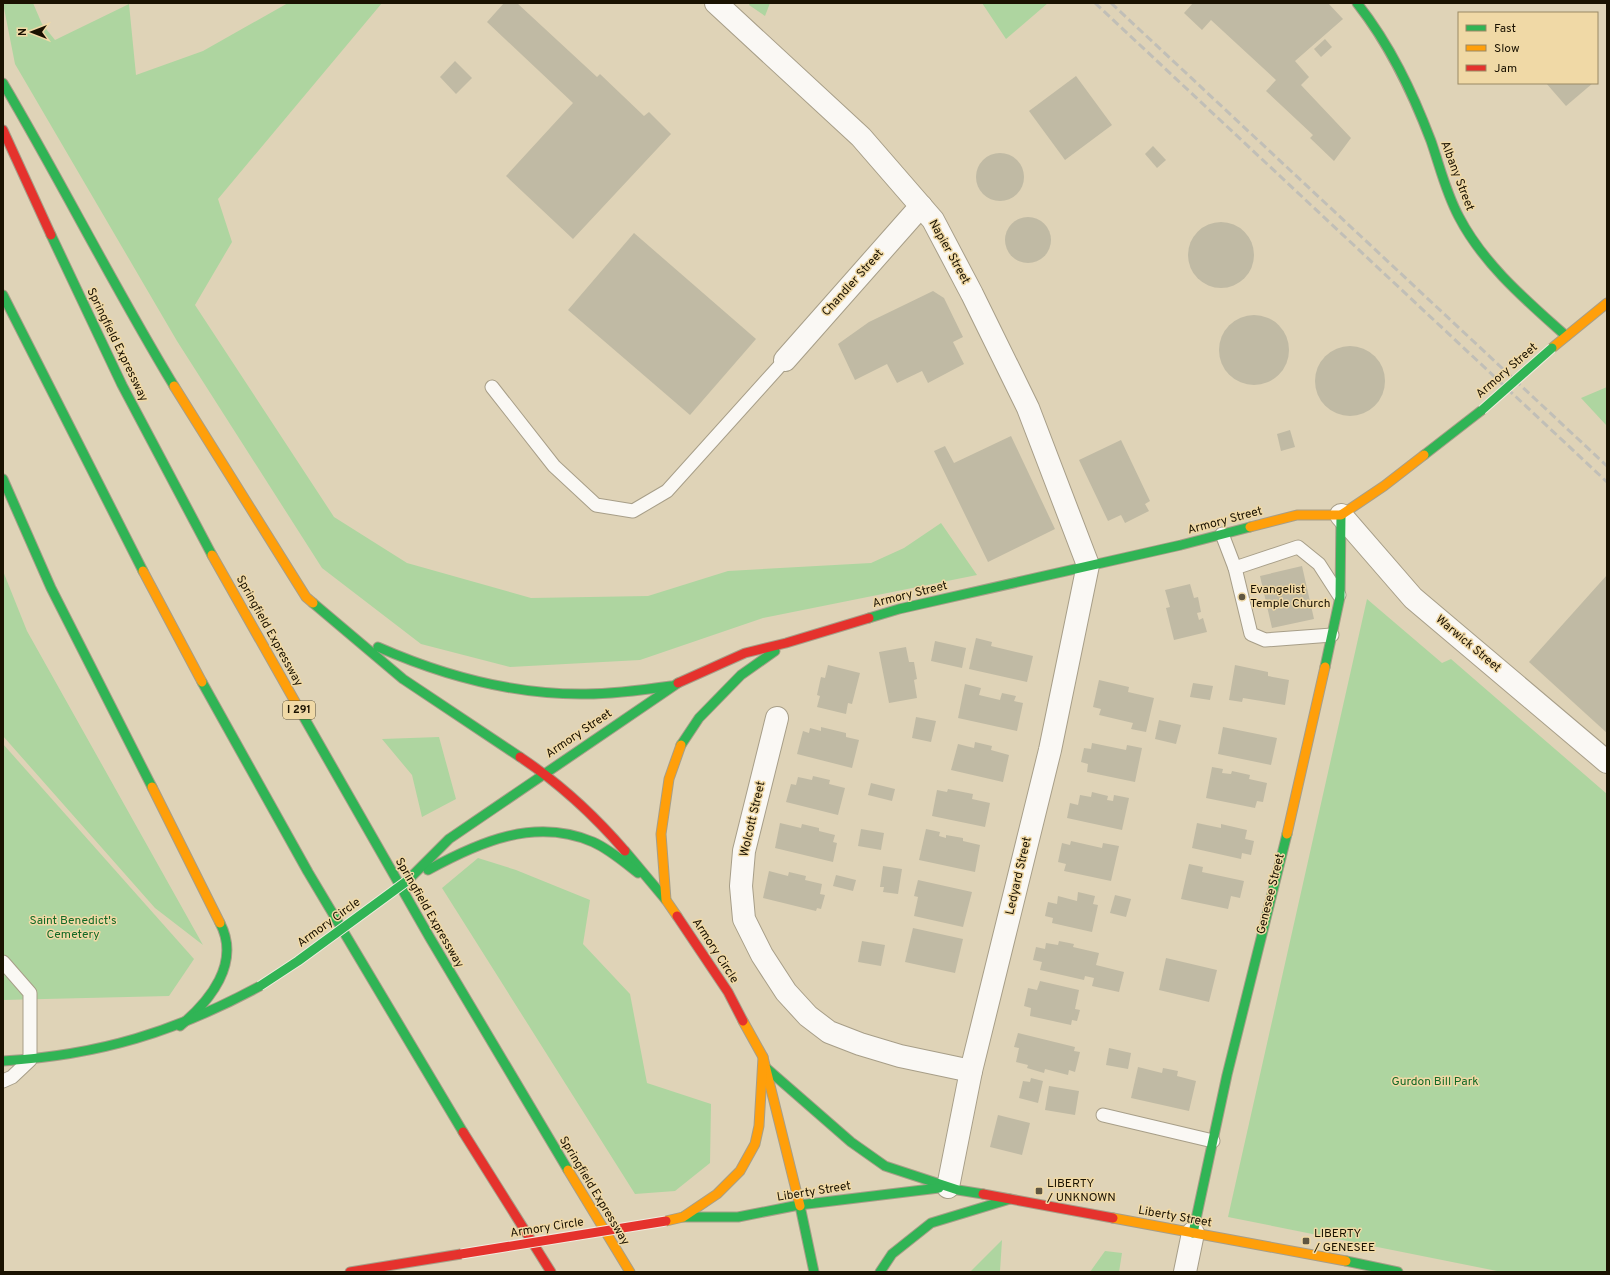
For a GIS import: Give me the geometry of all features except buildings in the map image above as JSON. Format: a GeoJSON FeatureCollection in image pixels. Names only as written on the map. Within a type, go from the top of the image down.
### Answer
{"type":"FeatureCollection","features":[{"type":"Feature","properties":{"kind":"main road","name":"Albany Street"},"geometry":{"type":"LineString","coordinates":[[1357,3],[1374,23],[1400,70],[1425,124],[1460,218],[1488,261],[1520,294],[1566,336]]}},
{"type":"Feature","properties":{"kind":"main road"},"geometry":{"type":"LineString","coordinates":[[3,83],[39,144],[135,322],[212,449],[306,597],[403,679],[544,772],[633,857],[656,886]]}},
{"type":"Feature","properties":{"kind":"main road","name":"Springfield Expressway"},"geometry":{"type":"LineString","coordinates":[[3,130],[73,283],[123,386],[272,664],[477,1019],[630,1272]]}},
{"type":"Feature","properties":{"kind":"main road"},"geometry":{"type":"LineString","coordinates":[[3,295],[134,554],[246,763],[372,983],[551,1272]]}},
{"type":"Feature","properties":{"kind":"main road","name":"Armory Street"},"geometry":{"type":"LineString","coordinates":[[407,881],[448,839],[671,686],[745,653],[786,644],[900,609],[1222,534],[1297,515],[1341,515],[1384,486],[1482,410],[1607,302]]}},
{"type":"Feature","properties":{"kind":"main road"},"geometry":{"type":"LineString","coordinates":[[3,479],[51,588],[226,934],[228,953],[219,982],[205,1003],[180,1026]]}},
{"type":"Feature","properties":{"kind":"main road","name":"Genesee Street"},"geometry":{"type":"LineString","coordinates":[[1193,1233],[1227,1075],[1300,780],[1340,597],[1341,515]]}},
{"type":"Feature","properties":{"kind":"main road"},"geometry":{"type":"LineString","coordinates":[[349,633],[406,660],[460,676],[523,690],[574,694],[613,693],[671,686]]}},
{"type":"Feature","properties":{"kind":"main road","name":"Armory Street"},"geometry":{"type":"LineString","coordinates":[[666,900],[661,834],[663,810],[669,779],[681,746],[699,718],[740,675],[786,644]]}},
{"type":"Feature","properties":{"kind":"main road","name":"Armory Circle"},"geometry":{"type":"LineString","coordinates":[[3,1061],[30,1060],[106,1048],[180,1026],[233,1002],[298,961],[407,881],[448,858],[487,840],[505,834],[537,831],[568,834],[593,842],[615,855],[656,886],[728,992],[763,1057],[759,1126],[755,1144],[748,1159],[740,1171],[717,1194],[683,1217],[350,1272]]}},
{"type":"Feature","properties":{"kind":"main road"},"geometry":{"type":"LineString","coordinates":[[763,1057],[814,1272]]}},
{"type":"Feature","properties":{"kind":"main road","name":"Liberty Street"},"geometry":{"type":"LineString","coordinates":[[765,1067],[851,1142],[885,1166],[948,1187],[1193,1233],[1315,1254],[1398,1272]]}},
{"type":"Feature","properties":{"kind":"main road","name":"Liberty Street"},"geometry":{"type":"LineString","coordinates":[[683,1217],[738,1217],[799,1205],[948,1187]]}},
{"type":"Feature","properties":{"kind":"main road"},"geometry":{"type":"LineString","coordinates":[[880,1272],[892,1254],[931,1223],[1010,1199]]}},
{"type":"Feature","properties":{"kind":"street","name":"Napier Street"},"geometry":{"type":"LineString","coordinates":[[716,3],[861,137],[933,220],[1028,408],[1088,565]]}},
{"type":"Feature","properties":{"kind":"street","name":"Chandler Street"},"geometry":{"type":"LineString","coordinates":[[784,360],[921,206]]}},
{"type":"Feature","properties":{"kind":"street","name":"Warwick Street"},"geometry":{"type":"LineString","coordinates":[[1341,515],[1413,598],[1607,762]]}},
{"type":"Feature","properties":{"kind":"street","name":"Ledyard Street"},"geometry":{"type":"LineString","coordinates":[[948,1187],[971,1071],[1050,750],[1088,565]]}},
{"type":"Feature","properties":{"kind":"street","name":"Wolcott Street"},"geometry":{"type":"LineString","coordinates":[[777,718],[744,851],[741,886],[744,919],[762,955],[786,992],[808,1016],[829,1032],[886,1052],[971,1071]]}},
{"type":"Feature","properties":{"kind":"street","name":"Genesee Street"},"geometry":{"type":"LineString","coordinates":[[1185,1272],[1193,1233]]}},
{"type":"Feature","properties":{"kind":"lane"},"geometry":{"type":"LineString","coordinates":[[492,387],[554,466],[596,505],[633,511],[667,491],[784,360]]}},
{"type":"Feature","properties":{"kind":"lane"},"geometry":{"type":"LineString","coordinates":[[1222,534],[1235,568],[1251,634],[1265,640],[1332,635]]}},
{"type":"Feature","properties":{"kind":"lane"},"geometry":{"type":"LineString","coordinates":[[1235,568],[1298,547],[1319,564],[1340,597]]}},
{"type":"Feature","properties":{"kind":"lane"},"geometry":{"type":"LineString","coordinates":[[3,962],[30,993],[30,1060],[12,1077],[3,1081]]}},
{"type":"Feature","properties":{"kind":"lane"},"geometry":{"type":"LineString","coordinates":[[1103,1115],[1212,1141]]}},
{"type":"Feature","properties":{"kind":"green space"},"geometry":{"type":"Polygon","coordinates":[[[3,3],[33,3],[42,24],[55,40],[129,4],[136,75],[203,51],[288,3],[382,3],[218,199],[232,242],[195,305],[334,517],[407,563],[531,598],[648,596],[728,571],[871,563],[904,548],[941,523],[977,575],[763,618],[640,660],[510,667],[421,644],[322,568],[177,341],[15,64],[3,3]]]}},
{"type":"Feature","properties":{"kind":"green space"},"geometry":{"type":"Polygon","coordinates":[[[750,3],[770,3],[765,16],[749,5],[750,3]]]}},
{"type":"Feature","properties":{"kind":"green space"},"geometry":{"type":"Polygon","coordinates":[[[982,3],[1048,3],[1006,39],[982,3]]]}},
{"type":"Feature","properties":{"kind":"green space"},"geometry":{"type":"Polygon","coordinates":[[[1607,387],[1607,426],[1581,398],[1607,387]]]}},
{"type":"Feature","properties":{"kind":"green space"},"geometry":{"type":"Polygon","coordinates":[[[3,571],[27,631],[203,945],[155,908],[3,736],[3,571]]]}},
{"type":"Feature","properties":{"kind":"green space","name":"Gurdon Bill Park"},"geometry":{"type":"Polygon","coordinates":[[[1367,599],[1442,663],[1451,659],[1607,794],[1607,1272],[1502,1272],[1228,1217],[1367,599]]]}},
{"type":"Feature","properties":{"kind":"green space"},"geometry":{"type":"Polygon","coordinates":[[[439,737],[456,799],[422,817],[412,775],[382,739],[439,737]]]}},
{"type":"Feature","properties":{"kind":"green space","name":"Saint Benedict's Cemetery"},"geometry":{"type":"Polygon","coordinates":[[[3,744],[194,959],[169,996],[3,1000],[3,744]]]}},
{"type":"Feature","properties":{"kind":"green space"},"geometry":{"type":"Polygon","coordinates":[[[478,858],[516,870],[590,900],[583,944],[630,994],[647,1083],[711,1104],[710,1163],[675,1191],[635,1194],[442,888],[478,858]]]}},
{"type":"Feature","properties":{"kind":"green space"},"geometry":{"type":"Polygon","coordinates":[[[1002,1240],[1000,1271],[1003,1272],[970,1272],[1002,1240]]]}},
{"type":"Feature","properties":{"kind":"green space"},"geometry":{"type":"Polygon","coordinates":[[[1105,1251],[1122,1253],[1119,1272],[1090,1272],[1105,1251]]]}},
{"type":"Feature","properties":{"kind":"railway"},"geometry":{"type":"LineString","coordinates":[[1095,3],[1607,482]]}},
{"type":"Feature","properties":{"kind":"railway"},"geometry":{"type":"LineString","coordinates":[[1111,3],[1607,466]]}},
{"type":"Feature","properties":{"kind":"traffic: fast"},"geometry":{"type":"LineString","coordinates":[[1357,3],[1380,35],[1408,86],[1431,141],[1450,199],[1469,234],[1481,251],[1507,281],[1566,336]]}},
{"type":"Feature","properties":{"kind":"traffic: fast"},"geometry":{"type":"LineString","coordinates":[[3,83],[130,311],[174,386]]}},
{"type":"Feature","properties":{"kind":"traffic: fast"},"geometry":{"type":"LineString","coordinates":[[51,235],[122,385],[212,555]]}},
{"type":"Feature","properties":{"kind":"traffic: fast"},"geometry":{"type":"LineString","coordinates":[[3,295],[143,571]]}},
{"type":"Feature","properties":{"kind":"traffic: fast"},"geometry":{"type":"LineString","coordinates":[[1482,410],[1552,348]]}},
{"type":"Feature","properties":{"kind":"traffic: fast"},"geometry":{"type":"LineString","coordinates":[[1424,455],[1482,410]]}},
{"type":"Feature","properties":{"kind":"traffic: fast"},"geometry":{"type":"LineString","coordinates":[[3,479],[51,588],[152,787]]}},
{"type":"Feature","properties":{"kind":"traffic: fast"},"geometry":{"type":"LineString","coordinates":[[1325,667],[1340,597],[1341,515]]}},
{"type":"Feature","properties":{"kind":"traffic: fast"},"geometry":{"type":"LineString","coordinates":[[869,618],[899,609],[1181,545],[1250,527]]}},
{"type":"Feature","properties":{"kind":"traffic: fast"},"geometry":{"type":"LineString","coordinates":[[313,603],[403,679],[520,757]]}},
{"type":"Feature","properties":{"kind":"traffic: fast"},"geometry":{"type":"LineString","coordinates":[[378,647],[428,667],[454,675],[480,682],[532,691],[597,694],[629,692],[671,686]]}},
{"type":"Feature","properties":{"kind":"traffic: fast"},"geometry":{"type":"LineString","coordinates":[[681,745],[699,718],[741,675],[775,651]]}},
{"type":"Feature","properties":{"kind":"traffic: fast"},"geometry":{"type":"LineString","coordinates":[[202,682],[308,872],[463,1132]]}},
{"type":"Feature","properties":{"kind":"traffic: fast"},"geometry":{"type":"LineString","coordinates":[[407,881],[449,839],[678,683]]}},
{"type":"Feature","properties":{"kind":"traffic: fast"},"geometry":{"type":"LineString","coordinates":[[302,714],[430,938],[568,1170]]}},
{"type":"Feature","properties":{"kind":"traffic: fast"},"geometry":{"type":"LineString","coordinates":[[428,870],[467,850],[487,842],[529,832],[550,832],[571,835],[593,842],[611,852],[638,873]]}},
{"type":"Feature","properties":{"kind":"traffic: fast"},"geometry":{"type":"LineString","coordinates":[[1193,1233],[1227,1075],[1287,834]]}},
{"type":"Feature","properties":{"kind":"traffic: fast"},"geometry":{"type":"LineString","coordinates":[[625,851],[666,900]]}},
{"type":"Feature","properties":{"kind":"traffic: fast"},"geometry":{"type":"LineString","coordinates":[[260,986],[298,961],[407,881]]}},
{"type":"Feature","properties":{"kind":"traffic: fast"},"geometry":{"type":"LineString","coordinates":[[180,1026],[202,1005],[219,980],[224,967],[227,952],[226,938],[220,923]]}},
{"type":"Feature","properties":{"kind":"traffic: fast"},"geometry":{"type":"LineString","coordinates":[[3,1061],[72,1053],[105,1047],[136,1038],[198,1016],[260,986]]}},
{"type":"Feature","properties":{"kind":"traffic: fast"},"geometry":{"type":"LineString","coordinates":[[765,1067],[851,1142],[885,1166],[958,1190],[983,1194]]}},
{"type":"Feature","properties":{"kind":"traffic: fast"},"geometry":{"type":"LineString","coordinates":[[683,1217],[738,1217],[799,1205],[939,1188]]}},
{"type":"Feature","properties":{"kind":"traffic: fast"},"geometry":{"type":"LineString","coordinates":[[880,1272],[892,1254],[931,1223],[1010,1199]]}},
{"type":"Feature","properties":{"kind":"traffic: fast"},"geometry":{"type":"LineString","coordinates":[[800,1206],[814,1272]]}},
{"type":"Feature","properties":{"kind":"traffic: fast"},"geometry":{"type":"LineString","coordinates":[[1346,1261],[1398,1272]]}},
{"type":"Feature","properties":{"kind":"traffic: slow"},"geometry":{"type":"LineString","coordinates":[[1552,348],[1607,303]]}},
{"type":"Feature","properties":{"kind":"traffic: slow"},"geometry":{"type":"LineString","coordinates":[[174,386],[306,597],[313,603]]}},
{"type":"Feature","properties":{"kind":"traffic: slow"},"geometry":{"type":"LineString","coordinates":[[1250,527],[1297,515],[1341,515],[1384,486],[1424,455]]}},
{"type":"Feature","properties":{"kind":"traffic: slow"},"geometry":{"type":"LineString","coordinates":[[212,555],[302,714]]}},
{"type":"Feature","properties":{"kind":"traffic: slow"},"geometry":{"type":"LineString","coordinates":[[143,571],[202,682]]}},
{"type":"Feature","properties":{"kind":"traffic: slow"},"geometry":{"type":"LineString","coordinates":[[1287,834],[1325,667]]}},
{"type":"Feature","properties":{"kind":"traffic: slow"},"geometry":{"type":"LineString","coordinates":[[677,916],[666,900],[661,834],[669,779],[681,745]]}},
{"type":"Feature","properties":{"kind":"traffic: slow"},"geometry":{"type":"LineString","coordinates":[[152,787],[220,923]]}},
{"type":"Feature","properties":{"kind":"traffic: slow"},"geometry":{"type":"LineString","coordinates":[[666,1221],[683,1217],[717,1194],[740,1171],[755,1144],[759,1126],[763,1057],[743,1021]]}},
{"type":"Feature","properties":{"kind":"traffic: slow"},"geometry":{"type":"LineString","coordinates":[[763,1057],[800,1206]]}},
{"type":"Feature","properties":{"kind":"traffic: slow"},"geometry":{"type":"LineString","coordinates":[[568,1170],[630,1272]]}},
{"type":"Feature","properties":{"kind":"traffic: slow"},"geometry":{"type":"LineString","coordinates":[[1113,1218],[1346,1261]]}},
{"type":"Feature","properties":{"kind":"traffic: jam"},"geometry":{"type":"LineString","coordinates":[[3,130],[51,235]]}},
{"type":"Feature","properties":{"kind":"traffic: jam"},"geometry":{"type":"LineString","coordinates":[[678,683],[745,653],[786,643],[869,618]]}},
{"type":"Feature","properties":{"kind":"traffic: jam"},"geometry":{"type":"LineString","coordinates":[[520,757],[576,800],[625,851]]}},
{"type":"Feature","properties":{"kind":"traffic: jam"},"geometry":{"type":"LineString","coordinates":[[677,916],[728,992],[743,1021]]}},
{"type":"Feature","properties":{"kind":"traffic: jam"},"geometry":{"type":"LineString","coordinates":[[463,1132],[551,1272]]}},
{"type":"Feature","properties":{"kind":"traffic: jam"},"geometry":{"type":"LineString","coordinates":[[983,1194],[1113,1218]]}},
{"type":"Feature","properties":{"kind":"traffic: jam"},"geometry":{"type":"LineString","coordinates":[[461,1254],[666,1221]]}},
{"type":"Feature","properties":{"kind":"traffic: jam"},"geometry":{"type":"LineString","coordinates":[[350,1272],[461,1254]]}},
{"type":"Feature","properties":{"kind":"place","name":"Evangelist Temple Church"},"geometry":{"type":"Point","coordinates":[1242,597]}},
{"type":"Feature","properties":{"kind":"place","name":"LIBERTY / UNKNOWN"},"geometry":{"type":"Point","coordinates":[1039,1191]}},
{"type":"Feature","properties":{"kind":"place","name":"LIBERTY / GENESEE"},"geometry":{"type":"Point","coordinates":[1306,1241]}}]}
